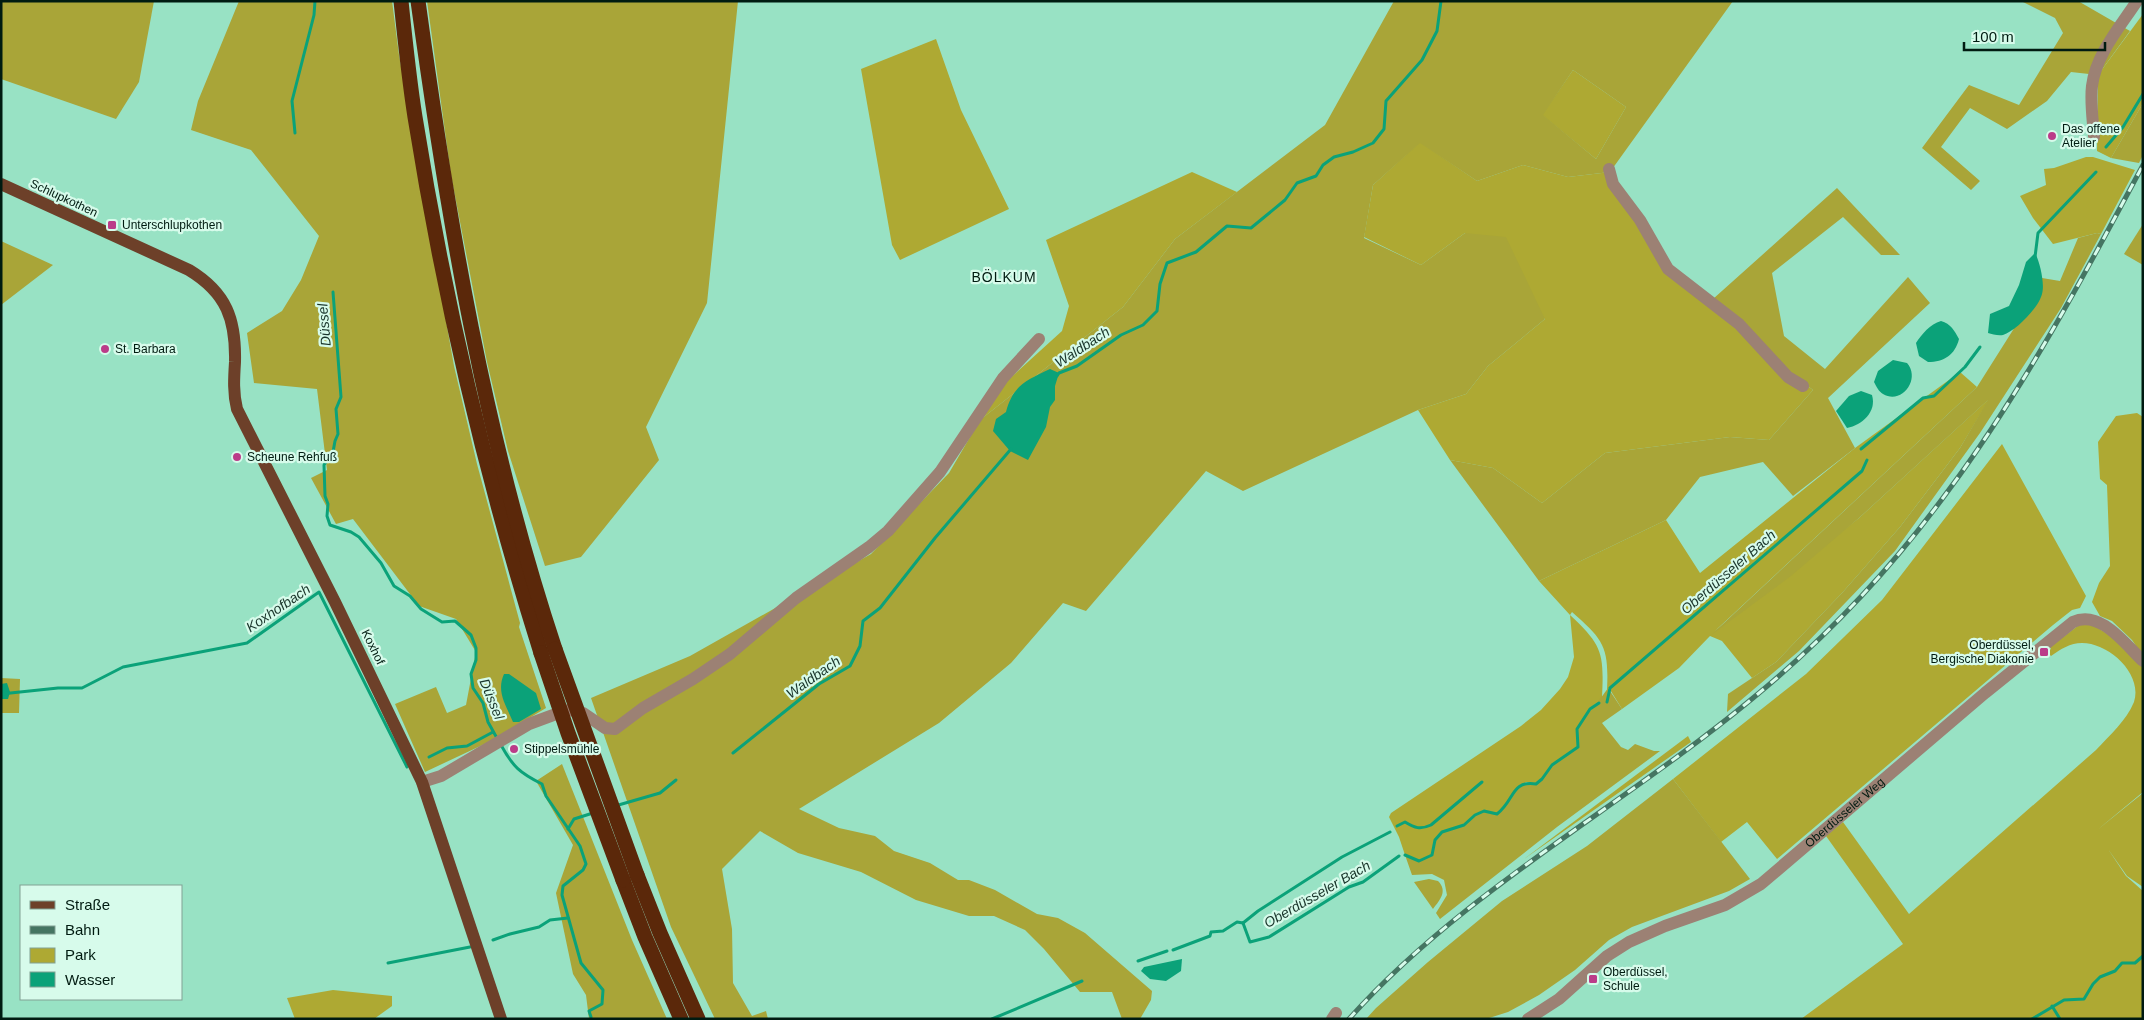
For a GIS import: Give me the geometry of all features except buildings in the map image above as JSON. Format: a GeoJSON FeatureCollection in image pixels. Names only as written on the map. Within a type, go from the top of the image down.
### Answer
{"type":"FeatureCollection","features":[{"type":"Feature","properties":{"kind":"highway"},"geometry":{"type":"LineString","coordinates":[[400,1],[415,116],[438,244],[485,459],[510,552],[660,933],[682,1009]]}},
{"type":"Feature","properties":{"kind":"highway"},"geometry":{"type":"LineString","coordinates":[[418,1],[434,115],[478,363],[568,733],[645,937],[682,1009],[698,1019]]}},
{"type":"Feature","properties":{"kind":"main road","name":"Schlupkothen"},"geometry":{"type":"LineString","coordinates":[[1,184],[189,270],[206,282],[219,295]]}},
{"type":"Feature","properties":{"kind":"main road","name":"Koxhof"},"geometry":{"type":"LineString","coordinates":[[219,295],[228,310],[234,329],[234,390],[235,402],[240,417],[335,602],[422,782],[501,1019]]}},
{"type":"Feature","properties":{"kind":"street"},"geometry":{"type":"LineString","coordinates":[[2094,137],[2091,88],[2095,71],[2102,54],[2137,1]]}},
{"type":"Feature","properties":{"kind":"street"},"geometry":{"type":"LineString","coordinates":[[1608,168],[1613,184],[1640,220],[1668,269],[1739,324],[1788,377],[1803,386]]}},
{"type":"Feature","properties":{"kind":"street"},"geometry":{"type":"LineString","coordinates":[[422,782],[441,776],[507,736],[543,718],[569,710],[583,713],[605,728],[612,730],[643,708],[693,679],[730,654],[796,598],[869,547],[888,531],[940,472],[1003,378],[1039,339]]}},
{"type":"Feature","properties":{"kind":"street","name":"Oberdüsseler Weg"},"geometry":{"type":"LineString","coordinates":[[1528,1019],[1559,999],[1611,954],[1629,942],[1665,926],[1718,908],[1761,884],[2048,641],[2073,622],[2088,614],[2107,627],[2143,661]]}},
{"type":"Feature","properties":{"kind":"green space"},"geometry":{"type":"Polygon","coordinates":[[[2143,14],[2143,103],[2111,158],[2097,151],[2098,75],[2143,14]]]}},
{"type":"Feature","properties":{"kind":"green space"},"geometry":{"type":"Polygon","coordinates":[[[936,39],[961,110],[1009,209],[900,260],[892,245],[861,69],[936,39]]]}},
{"type":"Feature","properties":{"kind":"green space"},"geometry":{"type":"Polygon","coordinates":[[[1573,70],[1626,107],[1596,159],[1542,115],[1573,70]]]}},
{"type":"Feature","properties":{"kind":"green space"},"geometry":{"type":"Polygon","coordinates":[[[1420,142],[1477,181],[1523,165],[1568,177],[1610,172],[1665,260],[1789,372],[1813,390],[1769,440],[1730,437],[1605,453],[1542,503],[1493,468],[1450,460],[1418,410],[1466,394],[1488,366],[1545,319],[1465,233],[1421,265],[1364,237],[1373,185],[1420,142]]]}},
{"type":"Feature","properties":{"kind":"green space"},"geometry":{"type":"Polygon","coordinates":[[[2086,157],[2093,157],[2135,170],[2101,234],[2097,233],[2053,244],[2033,218],[2020,196],[2046,185],[2044,169],[2054,168],[2086,157]]]}},
{"type":"Feature","properties":{"kind":"green space"},"geometry":{"type":"Polygon","coordinates":[[[1192,172],[1237,192],[1175,239],[1123,307],[980,420],[975,410],[1062,331],[1069,306],[1046,240],[1192,172]]]}},
{"type":"Feature","properties":{"kind":"green space"},"geometry":{"type":"Polygon","coordinates":[[[1960,372],[1977,387],[1715,631],[1859,518],[1990,398],[1960,448],[1900,527],[1842,593],[1776,662],[1752,678],[1722,641],[1710,636],[1679,668],[1622,709],[1609,688],[1607,690],[1607,664],[1602,645],[1583,622],[1572,612],[1570,615],[1539,581],[1666,520],[1700,573],[1855,448],[1960,372]]]}},
{"type":"Feature","properties":{"kind":"green space"},"geometry":{"type":"Polygon","coordinates":[[[2137,413],[2143,417],[2143,656],[2132,640],[2112,621],[2100,616],[2092,602],[2099,583],[2110,566],[2107,485],[2100,479],[2098,442],[2116,416],[2137,413]]]}},
{"type":"Feature","properties":{"kind":"green space"},"geometry":{"type":"Polygon","coordinates":[[[2002,444],[2086,596],[2080,608],[2072,610],[2053,625],[1777,859],[1747,822],[1721,842],[1673,779],[1806,674],[1882,600],[2002,444]]]}},
{"type":"Feature","properties":{"kind":"green space"},"geometry":{"type":"Polygon","coordinates":[[[1570,615],[1595,643],[1599,651],[1602,670],[1602,698],[1590,709],[1583,721],[1578,747],[1552,765],[1536,784],[1526,782],[1506,807],[1497,814],[1475,815],[1464,825],[1442,832],[1437,837],[1432,855],[1419,861],[1405,855],[1389,817],[1391,813],[1521,726],[1541,710],[1560,689],[1568,677],[1574,657],[1570,615]]]}},
{"type":"Feature","properties":{"kind":"green space"},"geometry":{"type":"Polygon","coordinates":[[[2079,625],[2093,625],[2111,636],[2143,667],[2143,792],[2096,831],[2143,793],[2143,887],[2127,876],[2108,849],[2126,876],[2143,891],[2143,1019],[1801,1019],[1903,944],[1826,836],[1843,822],[1909,914],[2096,750],[2127,715],[2134,702],[2135,691],[2133,681],[2129,671],[2113,654],[2092,644],[2082,643],[2070,645],[2051,656],[2047,652],[2051,649],[2050,647],[2079,625]]]}},
{"type":"Feature","properties":{"kind":"green space"},"geometry":{"type":"Polygon","coordinates":[[[1688,736],[1691,742],[1524,859],[1688,736]]]}},
{"type":"Feature","properties":{"kind":"green space"},"geometry":{"type":"Polygon","coordinates":[[[333,990],[392,996],[392,1006],[374,1019],[295,1019],[287,998],[333,990]]]}},
{"type":"Feature","properties":{"kind":"shaded area"},"geometry":{"type":"Polygon","coordinates":[[[1,1],[154,1],[139,82],[116,119],[1,79],[1,1]]]}},
{"type":"Feature","properties":{"kind":"shaded area"},"geometry":{"type":"Polygon","coordinates":[[[239,1],[392,1],[399,55],[454,366],[477,464],[520,623],[519,627],[546,708],[491,741],[425,772],[395,704],[436,687],[447,713],[466,705],[476,652],[456,619],[419,606],[353,519],[336,524],[311,478],[327,470],[317,389],[254,383],[247,333],[282,311],[301,280],[319,236],[251,150],[191,130],[198,101],[239,1]]]}},
{"type":"Feature","properties":{"kind":"shaded area"},"geometry":{"type":"Polygon","coordinates":[[[427,1],[738,1],[707,303],[646,427],[659,460],[581,557],[545,566],[508,451],[487,362],[451,175],[427,1]]]}},
{"type":"Feature","properties":{"kind":"shaded area"},"geometry":{"type":"Polygon","coordinates":[[[1394,1],[1733,1],[1610,172],[1568,177],[1523,165],[1477,181],[1420,143],[1373,185],[1364,238],[1421,265],[1465,233],[1506,237],[1545,319],[1488,366],[1466,394],[1418,410],[1243,491],[1206,471],[1086,611],[1063,603],[1011,663],[939,723],[799,809],[839,828],[875,836],[894,851],[930,863],[958,880],[969,880],[995,890],[1037,914],[1058,918],[1085,933],[1152,991],[1151,1000],[1140,1019],[1122,1019],[1112,992],[1080,992],[1044,949],[1025,930],[994,916],[969,916],[916,900],[861,872],[798,853],[760,831],[722,869],[732,929],[733,983],[752,1016],[766,1011],[768,1019],[715,1019],[671,927],[591,698],[690,656],[871,554],[949,473],[980,420],[1123,307],[1175,239],[1325,125],[1394,1]],[[1573,70],[1543,115],[1596,159],[1626,107],[1573,70]]]}},
{"type":"Feature","properties":{"kind":"shaded area"},"geometry":{"type":"Polygon","coordinates":[[[2021,1],[2078,1],[2130,31],[2098,75],[2071,72],[2047,101],[2007,129],[1970,108],[1941,147],[1980,181],[1971,190],[1922,148],[1969,85],[2019,105],[2063,33],[2055,18],[2021,1]]]}},
{"type":"Feature","properties":{"kind":"shaded area"},"geometry":{"type":"Polygon","coordinates":[[[2143,103],[2143,155],[2139,163],[2111,158],[2143,103]]]}},
{"type":"Feature","properties":{"kind":"shaded area"},"geometry":{"type":"Polygon","coordinates":[[[1837,188],[1900,255],[1881,255],[1843,217],[1772,273],[1784,336],[1825,369],[1908,277],[1930,303],[1828,398],[1855,448],[1793,496],[1763,462],[1700,477],[1666,520],[1539,581],[1450,460],[1493,468],[1542,503],[1605,453],[1730,437],[1769,440],[1813,390],[1789,372],[1713,299],[1837,188]]]}},
{"type":"Feature","properties":{"kind":"shaded area"},"geometry":{"type":"Polygon","coordinates":[[[2143,224],[2143,265],[2124,254],[2143,224]]]}},
{"type":"Feature","properties":{"kind":"shaded area"},"geometry":{"type":"Polygon","coordinates":[[[2097,233],[2101,234],[2061,308],[1980,433],[1895,551],[1799,651],[1727,712],[1728,694],[1776,662],[1842,593],[1900,527],[1960,448],[1988,400],[1859,518],[1791,576],[1710,636],[1977,387],[2013,330],[2042,278],[2060,281],[2078,238],[2097,233]]]}},
{"type":"Feature","properties":{"kind":"shaded area"},"geometry":{"type":"Polygon","coordinates":[[[1,241],[53,265],[1,305],[1,241]]]}},
{"type":"Feature","properties":{"kind":"shaded area"},"geometry":{"type":"Polygon","coordinates":[[[1,678],[20,679],[19,713],[1,713],[1,678]]]}},
{"type":"Feature","properties":{"kind":"shaded area"},"geometry":{"type":"Polygon","coordinates":[[[1608,688],[1622,709],[1602,723],[1621,747],[1628,750],[1635,744],[1654,751],[1660,751],[1557,827],[1440,919],[1436,913],[1447,895],[1444,880],[1432,874],[1412,875],[1405,855],[1419,861],[1432,855],[1435,840],[1442,832],[1464,825],[1475,815],[1484,811],[1497,814],[1503,809],[1517,788],[1522,785],[1537,784],[1552,765],[1578,747],[1577,730],[1579,726],[1608,688]]]}},
{"type":"Feature","properties":{"kind":"shaded area"},"geometry":{"type":"Polygon","coordinates":[[[562,764],[632,940],[667,1019],[589,1019],[586,995],[573,974],[556,893],[573,845],[536,781],[562,764]]]}},
{"type":"Feature","properties":{"kind":"shaded area"},"geometry":{"type":"Polygon","coordinates":[[[1673,779],[1750,879],[1729,891],[1632,927],[1609,940],[1575,970],[1539,995],[1508,1012],[1486,1019],[1366,1019],[1428,962],[1502,901],[1587,846],[1673,779]]]}},
{"type":"Feature","properties":{"kind":"shaded area"},"geometry":{"type":"Polygon","coordinates":[[[1429,879],[1438,881],[1443,892],[1433,909],[1414,882],[1429,879]]]}},
{"type":"Feature","properties":{"kind":"water"},"geometry":{"type":"Polygon","coordinates":[[[2035,253],[2042,279],[2043,290],[2040,299],[2026,318],[2008,333],[1995,335],[1988,333],[1990,314],[2009,306],[2019,285],[2026,262],[2035,253]]]}},
{"type":"Feature","properties":{"kind":"water"},"geometry":{"type":"Polygon","coordinates":[[[1941,321],[1954,330],[1959,339],[1952,353],[1944,359],[1928,362],[1919,356],[1916,343],[1930,327],[1941,321]]]}},
{"type":"Feature","properties":{"kind":"water"},"geometry":{"type":"Polygon","coordinates":[[[1893,360],[1907,363],[1911,369],[1912,376],[1911,383],[1907,389],[1897,396],[1882,393],[1874,382],[1878,371],[1893,360]]]}},
{"type":"Feature","properties":{"kind":"water"},"geometry":{"type":"Polygon","coordinates":[[[1050,369],[1059,373],[1055,386],[1055,400],[1050,407],[1046,427],[1028,460],[1010,451],[993,431],[996,419],[1006,412],[1017,389],[1028,380],[1050,369]]]}},
{"type":"Feature","properties":{"kind":"water"},"geometry":{"type":"Polygon","coordinates":[[[1861,391],[1872,395],[1872,407],[1863,421],[1847,428],[1836,411],[1849,396],[1861,391]]]}},
{"type":"Feature","properties":{"kind":"water"},"geometry":{"type":"Polygon","coordinates":[[[504,674],[509,674],[536,693],[541,709],[519,722],[513,722],[501,693],[504,674]]]}},
{"type":"Feature","properties":{"kind":"water"},"geometry":{"type":"Polygon","coordinates":[[[7,683],[10,692],[8,699],[1,699],[1,684],[7,683]]]}},
{"type":"Feature","properties":{"kind":"water"},"geometry":{"type":"Polygon","coordinates":[[[1182,959],[1181,971],[1166,981],[1150,979],[1141,971],[1144,967],[1182,959]]]}},
{"type":"Feature","properties":{"kind":"waterway","name":"Düssel"},"geometry":{"type":"LineString","coordinates":[[295,133],[292,101],[314,15],[315,1]]}},
{"type":"Feature","properties":{"kind":"waterway","name":"Waldbach"},"geometry":{"type":"LineString","coordinates":[[1057,376],[1059,373],[1077,366],[1121,335],[1143,325],[1157,311],[1160,284],[1167,263],[1196,252],[1227,226],[1251,228],[1285,200],[1297,183],[1316,176],[1323,165],[1334,157],[1353,152],[1373,143],[1384,129],[1386,101],[1422,60],[1437,31],[1441,1]]}},
{"type":"Feature","properties":{"kind":"waterway","name":"Oberdüsseler Bach"},"geometry":{"type":"LineString","coordinates":[[2106,147],[2123,127],[2143,94]]}},
{"type":"Feature","properties":{"kind":"waterway","name":"Oberdüsseler Bach"},"geometry":{"type":"LineString","coordinates":[[2035,257],[2038,233],[2096,172]]}},
{"type":"Feature","properties":{"kind":"waterway","name":"Düssel"},"geometry":{"type":"LineString","coordinates":[[333,292],[341,397],[336,409],[338,434],[333,452],[324,465],[325,496],[328,504],[327,516],[330,525],[351,532],[359,537],[381,563],[394,586],[410,596],[421,609],[442,622],[455,621],[471,635],[476,648],[476,660],[471,674],[473,688],[483,703],[488,722],[498,740]]}},
{"type":"Feature","properties":{"kind":"waterway","name":"Oberdüsseler Bach"},"geometry":{"type":"LineString","coordinates":[[1861,449],[1923,398],[1934,396],[1965,367],[1980,347]]}},
{"type":"Feature","properties":{"kind":"waterway","name":"Waldbach"},"geometry":{"type":"LineString","coordinates":[[733,753],[819,684],[850,666],[860,646],[863,621],[880,608],[935,538],[1011,449]]}},
{"type":"Feature","properties":{"kind":"waterway","name":"Oberdüsseler Bach"},"geometry":{"type":"LineString","coordinates":[[1607,702],[1610,688],[1862,471],[1867,460]]}},
{"type":"Feature","properties":{"kind":"waterway","name":"Koxhofbach"},"geometry":{"type":"LineString","coordinates":[[1,694],[58,688],[82,688],[123,667],[247,643],[319,592],[407,767]]}},
{"type":"Feature","properties":{"kind":"waterway","name":"Oberdüsseler Bach"},"geometry":{"type":"LineString","coordinates":[[1405,855],[1419,861],[1432,855],[1435,840],[1442,832],[1464,825],[1475,815],[1484,811],[1497,814],[1503,809],[1517,788],[1522,785],[1536,784],[1552,765],[1578,747],[1577,729],[1590,709],[1599,703]]}},
{"type":"Feature","properties":{"kind":"waterway","name":"Koxhofbach"},"geometry":{"type":"LineString","coordinates":[[429,757],[447,748],[467,746],[493,732]]}},
{"type":"Feature","properties":{"kind":"waterway","name":"Düssel"},"geometry":{"type":"LineString","coordinates":[[501,745],[509,759],[518,769],[542,784],[546,796],[580,846],[586,864],[583,870],[563,886],[562,895],[581,963],[603,990],[602,1004],[589,1011],[591,1017]]}},
{"type":"Feature","properties":{"kind":"waterway","name":"Waldbach"},"geometry":{"type":"LineString","coordinates":[[615,806],[660,793],[676,780]]}},
{"type":"Feature","properties":{"kind":"waterway"},"geometry":{"type":"LineString","coordinates":[[1397,826],[1405,822],[1418,828],[1431,825],[1482,782]]}},
{"type":"Feature","properties":{"kind":"waterway","name":"Waldbach"},"geometry":{"type":"LineString","coordinates":[[568,829],[574,819],[593,813]]}},
{"type":"Feature","properties":{"kind":"waterway"},"geometry":{"type":"LineString","coordinates":[[1243,923],[1258,911],[1342,857],[1390,832]]}},
{"type":"Feature","properties":{"kind":"waterway","name":"Oberdüsseler Bach"},"geometry":{"type":"LineString","coordinates":[[1243,923],[1250,942],[1269,937],[1349,887],[1363,882],[1399,856]]}},
{"type":"Feature","properties":{"kind":"waterway"},"geometry":{"type":"LineString","coordinates":[[493,940],[539,927],[550,920],[568,918]]}},
{"type":"Feature","properties":{"kind":"waterway","name":"Oberdüsseler Bach"},"geometry":{"type":"LineString","coordinates":[[1173,950],[1210,936],[1211,932],[1223,931],[1237,922],[1243,923]]}},
{"type":"Feature","properties":{"kind":"waterway"},"geometry":{"type":"LineString","coordinates":[[388,963],[470,947]]}},
{"type":"Feature","properties":{"kind":"waterway","name":"Oberdüsseler Bach"},"geometry":{"type":"LineString","coordinates":[[1138,961],[1167,951]]}},
{"type":"Feature","properties":{"kind":"waterway"},"geometry":{"type":"LineString","coordinates":[[2032,1019],[2064,1000],[2084,999],[2093,984],[2100,977],[2115,971],[2122,963],[2135,963],[2143,956]]}},
{"type":"Feature","properties":{"kind":"waterway","name":"Oberdüsseler Bach"},"geometry":{"type":"LineString","coordinates":[[992,1019],[1082,981]]}},
{"type":"Feature","properties":{"kind":"waterway"},"geometry":{"type":"LineString","coordinates":[[2052,1006],[2060,1019]]}},
{"type":"Feature","properties":{"kind":"railway"},"geometry":{"type":"LineString","coordinates":[[1349,1019],[1393,973],[1442,930],[1545,851],[1703,738],[1780,675],[1857,601],[1927,520],[2002,413],[2052,332],[2143,165]]}},
{"type":"Feature","properties":{"kind":"place","name":"Das offene Atelier"},"geometry":{"type":"Point","coordinates":[2052,136]}},
{"type":"Feature","properties":{"kind":"place","name":"Unterschlupkothen"},"geometry":{"type":"Point","coordinates":[112,225]}},
{"type":"Feature","properties":{"kind":"place","name":"St. Barbara"},"geometry":{"type":"Point","coordinates":[105,349]}},
{"type":"Feature","properties":{"kind":"place","name":"Scheune Rehfuß"},"geometry":{"type":"Point","coordinates":[237,457]}},
{"type":"Feature","properties":{"kind":"place","name":"Oberdüssel, Bergische Diakonie"},"geometry":{"type":"Point","coordinates":[2044,652]}},
{"type":"Feature","properties":{"kind":"place","name":"Stippelsmühle"},"geometry":{"type":"Point","coordinates":[514,749]}},
{"type":"Feature","properties":{"kind":"place","name":"Oberdüssel, Schule"},"geometry":{"type":"Point","coordinates":[1593,979]}},
{"type":"Feature","properties":{"kind":"district","name":"BÖLKUM"},"geometry":{"type":"Point","coordinates":[1004,277]}}]}
